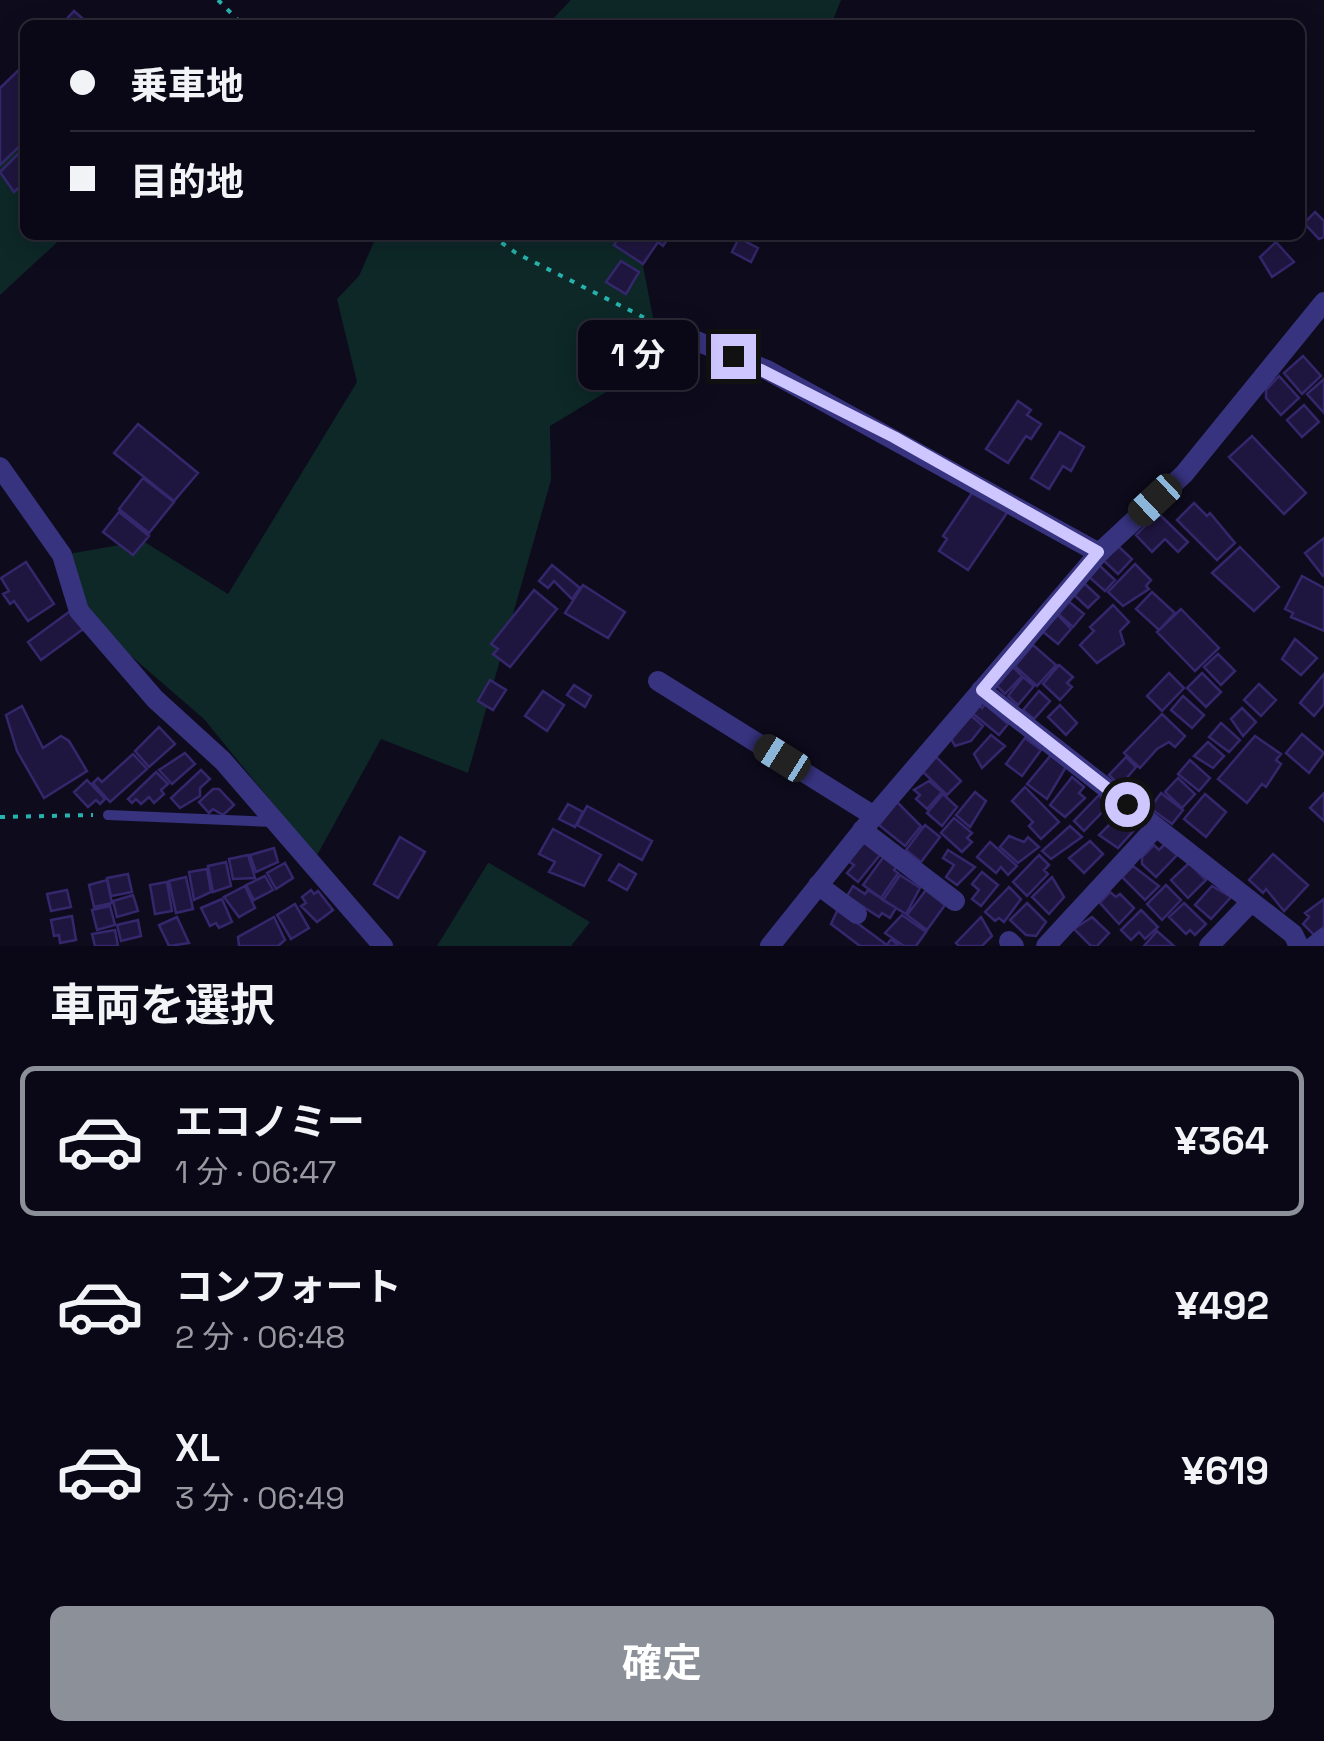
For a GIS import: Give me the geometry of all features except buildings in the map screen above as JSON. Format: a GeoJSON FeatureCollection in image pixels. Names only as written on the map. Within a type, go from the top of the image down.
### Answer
{"type":"FeatureCollection","features":[{"type":"Feature","properties":{"kind":"street"},"geometry":{"type":"LineString","coordinates":[[770,946],[868,823],[1098,552],[1184,474],[1324,302]]}},
{"type":"Feature","properties":{"kind":"street"},"geometry":{"type":"LineString","coordinates":[[665,328],[768,370],[1098,552]]}},
{"type":"Feature","properties":{"kind":"street"},"geometry":{"type":"LineString","coordinates":[[0,467],[62,555],[79,611],[155,699],[224,762],[383,946]]}},
{"type":"Feature","properties":{"kind":"street"},"geometry":{"type":"LineString","coordinates":[[658,681],[868,823],[956,901]]}},
{"type":"Feature","properties":{"kind":"street"},"geometry":{"type":"LineString","coordinates":[[982,690],[1293,934],[1299,946]]}},
{"type":"Feature","properties":{"kind":"street"},"geometry":{"type":"LineString","coordinates":[[1046,946],[1156,827]]}},
{"type":"Feature","properties":{"kind":"street"},"geometry":{"type":"LineString","coordinates":[[818,885],[856,914]]}},
{"type":"Feature","properties":{"kind":"street"},"geometry":{"type":"LineString","coordinates":[[1209,946],[1252,902]]}},
{"type":"Feature","properties":{"kind":"street"},"geometry":{"type":"LineString","coordinates":[[1314,946],[1324,938]]}},
{"type":"Feature","properties":{"kind":"lane"},"geometry":{"type":"LineString","coordinates":[[108,814],[274,822]]}},
{"type":"Feature","properties":{"kind":"path"},"geometry":{"type":"LineString","coordinates":[[218,0],[238,20]]}},
{"type":"Feature","properties":{"kind":"path"},"geometry":{"type":"LineString","coordinates":[[498,240],[516,253],[665,328]]}},
{"type":"Feature","properties":{"kind":"path"},"geometry":{"type":"LineString","coordinates":[[0,817],[108,814]]}},
{"type":"Feature","properties":{"kind":"green space"},"geometry":{"type":"Polygon","coordinates":[[[571,0],[841,0],[833,20],[552,20],[571,0]]]}},
{"type":"Feature","properties":{"kind":"green space"},"geometry":{"type":"Polygon","coordinates":[[[20,119],[20,240],[60,240],[0,295],[0,126],[20,119]]]}},
{"type":"Feature","properties":{"kind":"green space"},"geometry":{"type":"Polygon","coordinates":[[[375,240],[638,240],[661,359],[550,426],[551,480],[468,773],[381,739],[316,857],[204,719],[79,611],[62,555],[143,541],[228,594],[357,382],[337,299],[359,276],[375,240]]]}},
{"type":"Feature","properties":{"kind":"green space"},"geometry":{"type":"Polygon","coordinates":[[[488,863],[590,922],[571,946],[437,946],[488,863]]]}},
{"type":"Feature","properties":{"kind":"route"},"geometry":{"type":"LineString","coordinates":[[733,356],[768,370],[894,437],[1098,552],[982,690],[1127,804]]}}]}
